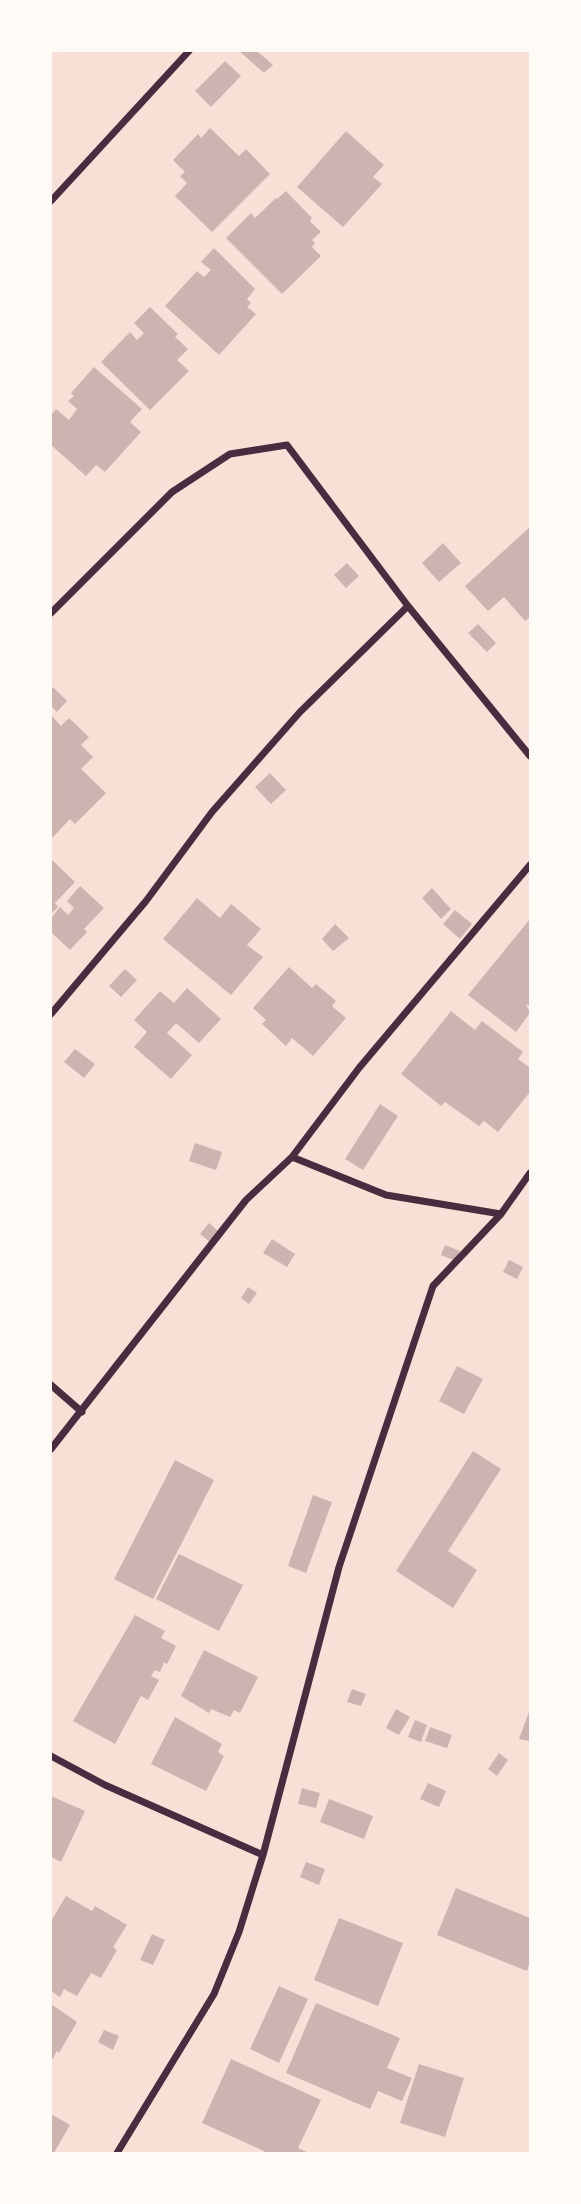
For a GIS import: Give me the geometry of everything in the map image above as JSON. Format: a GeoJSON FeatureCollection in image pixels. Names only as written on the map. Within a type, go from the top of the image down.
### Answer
{"type":"FeatureCollection","features":[{"type":"Feature","properties":{"kind":"street"},"geometry":{"type":"LineString","coordinates":[[51,201],[189,51]]}},
{"type":"Feature","properties":{"kind":"street"},"geometry":{"type":"LineString","coordinates":[[51,613],[172,492],[230,454],[287,445],[408,607],[530,755]]}},
{"type":"Feature","properties":{"kind":"street"},"geometry":{"type":"LineString","coordinates":[[51,1014],[146,901],[221,802],[300,712],[408,607]]}},
{"type":"Feature","properties":{"kind":"street"},"geometry":{"type":"LineString","coordinates":[[51,1449],[246,1200],[292,1157],[359,1069],[530,865]]}},
{"type":"Feature","properties":{"kind":"street"},"geometry":{"type":"LineString","coordinates":[[292,1157],[386,1195],[501,1214]]}},
{"type":"Feature","properties":{"kind":"street"},"geometry":{"type":"LineString","coordinates":[[117,2153],[214,1994],[239,1932],[263,1855],[339,1567],[433,1286],[501,1214],[530,1173]]}},
{"type":"Feature","properties":{"kind":"street"},"geometry":{"type":"LineString","coordinates":[[51,1385],[82,1412]]}},
{"type":"Feature","properties":{"kind":"street"},"geometry":{"type":"LineString","coordinates":[[51,1756],[105,1785],[263,1855]]}},
{"type":"Feature","properties":{"kind":"building"},"geometry":{"type":"Polygon","coordinates":[[[239,51],[257,51],[273,65],[264,73],[239,51]]]}},
{"type":"Feature","properties":{"kind":"building"},"geometry":{"type":"Polygon","coordinates":[[[225,61],[241,76],[211,107],[195,91],[225,61]]]}},
{"type":"Feature","properties":{"kind":"building"},"geometry":{"type":"Polygon","coordinates":[[[210,128],[239,156],[246,149],[270,174],[212,232],[175,196],[187,183],[180,176],[185,172],[173,160],[198,134],[201,138],[210,128]]]}},
{"type":"Feature","properties":{"kind":"building"},"geometry":{"type":"Polygon","coordinates":[[[346,131],[384,165],[373,177],[382,184],[343,227],[297,187],[346,131]]]}},
{"type":"Feature","properties":{"kind":"building"},"geometry":{"type":"Polygon","coordinates":[[[286,191],[312,218],[310,221],[321,232],[312,240],[315,243],[312,247],[321,256],[282,294],[226,238],[251,213],[255,218],[286,191]]]}},
{"type":"Feature","properties":{"kind":"building"},"geometry":{"type":"Polygon","coordinates":[[[214,248],[255,289],[247,299],[251,303],[247,307],[256,314],[219,355],[165,306],[197,271],[204,277],[211,270],[201,262],[214,248]]]}},
{"type":"Feature","properties":{"kind":"building"},"geometry":{"type":"Polygon","coordinates":[[[150,307],[178,334],[175,337],[188,349],[177,360],[189,371],[150,410],[101,362],[130,332],[137,340],[144,333],[134,323],[150,307]]]}},
{"type":"Feature","properties":{"kind":"building"},"geometry":{"type":"Polygon","coordinates":[[[94,367],[142,409],[130,422],[141,432],[105,472],[96,465],[86,476],[51,445],[51,415],[56,409],[69,420],[77,409],[68,401],[74,396],[71,393],[94,367]]]}},
{"type":"Feature","properties":{"kind":"building"},"geometry":{"type":"Polygon","coordinates":[[[530,527],[530,617],[525,621],[504,597],[488,611],[465,586],[530,527]]]}},
{"type":"Feature","properties":{"kind":"building"},"geometry":{"type":"Polygon","coordinates":[[[443,543],[461,563],[439,582],[422,563],[443,543]]]}},
{"type":"Feature","properties":{"kind":"building"},"geometry":{"type":"Polygon","coordinates":[[[347,563],[359,576],[346,588],[334,575],[347,563]]]}},
{"type":"Feature","properties":{"kind":"building"},"geometry":{"type":"Polygon","coordinates":[[[478,624],[496,643],[487,652],[468,633],[478,624]]]}},
{"type":"Feature","properties":{"kind":"building"},"geometry":{"type":"Polygon","coordinates":[[[53,687],[67,701],[57,712],[51,706],[53,687]]]}},
{"type":"Feature","properties":{"kind":"building"},"geometry":{"type":"Polygon","coordinates":[[[51,715],[61,726],[69,718],[89,737],[81,745],[93,757],[81,769],[106,793],[75,824],[70,819],[53,837],[51,835],[51,715]]]}},
{"type":"Feature","properties":{"kind":"building"},"geometry":{"type":"Polygon","coordinates":[[[270,773],[286,790],[271,804],[255,787],[270,773]]]}},
{"type":"Feature","properties":{"kind":"building"},"geometry":{"type":"Polygon","coordinates":[[[51,859],[75,882],[55,903],[58,907],[51,914],[51,859]]]}},
{"type":"Feature","properties":{"kind":"building"},"geometry":{"type":"Polygon","coordinates":[[[80,886],[104,908],[84,929],[87,932],[70,950],[51,932],[51,918],[60,907],[68,915],[74,908],[67,901],[80,886]]]}},
{"type":"Feature","properties":{"kind":"building"},"geometry":{"type":"Polygon","coordinates":[[[432,888],[451,909],[441,919],[422,898],[432,888]]]}},
{"type":"Feature","properties":{"kind":"building"},"geometry":{"type":"Polygon","coordinates":[[[197,898],[220,918],[231,904],[261,929],[247,945],[263,957],[231,995],[163,939],[197,898]]]}},
{"type":"Feature","properties":{"kind":"building"},"geometry":{"type":"Polygon","coordinates":[[[455,910],[472,924],[460,939],[443,924],[455,910]]]}},
{"type":"Feature","properties":{"kind":"building"},"geometry":{"type":"Polygon","coordinates":[[[530,919],[530,1006],[526,1004],[530,1013],[516,1032],[468,995],[530,919]]]}},
{"type":"Feature","properties":{"kind":"building"},"geometry":{"type":"Polygon","coordinates":[[[335,924],[349,938],[333,951],[322,939],[335,924]]]}},
{"type":"Feature","properties":{"kind":"building"},"geometry":{"type":"Polygon","coordinates":[[[289,967],[312,988],[316,984],[336,1001],[332,1006],[346,1018],[313,1056],[292,1038],[286,1046],[262,1024],[266,1020],[253,1008],[289,967]]]}},
{"type":"Feature","properties":{"kind":"building"},"geometry":{"type":"Polygon","coordinates":[[[125,969],[137,980],[121,997],[109,986],[125,969]]]}},
{"type":"Feature","properties":{"kind":"building"},"geometry":{"type":"Polygon","coordinates":[[[187,988],[221,1019],[199,1043],[176,1023],[167,1033],[192,1055],[171,1079],[134,1047],[147,1032],[134,1020],[160,991],[174,1003],[187,988]]]}},
{"type":"Feature","properties":{"kind":"building"},"geometry":{"type":"Polygon","coordinates":[[[451,1011],[475,1030],[482,1021],[523,1052],[518,1059],[530,1068],[530,1092],[498,1132],[484,1121],[479,1126],[445,1102],[441,1106],[401,1074],[451,1011]]]}},
{"type":"Feature","properties":{"kind":"building"},"geometry":{"type":"Polygon","coordinates":[[[75,1049],[95,1064],[84,1078],[64,1062],[75,1049]]]}},
{"type":"Feature","properties":{"kind":"building"},"geometry":{"type":"Polygon","coordinates":[[[380,1104],[398,1116],[363,1170],[345,1159],[380,1104]]]}},
{"type":"Feature","properties":{"kind":"building"},"geometry":{"type":"Polygon","coordinates":[[[195,1143],[222,1152],[216,1170],[189,1161],[195,1143]]]}},
{"type":"Feature","properties":{"kind":"building"},"geometry":{"type":"Polygon","coordinates":[[[209,1223],[218,1231],[210,1242],[200,1234],[209,1223]]]}},
{"type":"Feature","properties":{"kind":"building"},"geometry":{"type":"Polygon","coordinates":[[[272,1239],[295,1254],[287,1267],[263,1253],[272,1239]]]}},
{"type":"Feature","properties":{"kind":"building"},"geometry":{"type":"Polygon","coordinates":[[[445,1245],[460,1251],[456,1261],[441,1255],[445,1245]]]}},
{"type":"Feature","properties":{"kind":"building"},"geometry":{"type":"Polygon","coordinates":[[[509,1260],[523,1267],[517,1279],[503,1272],[509,1260]]]}},
{"type":"Feature","properties":{"kind":"building"},"geometry":{"type":"Polygon","coordinates":[[[248,1287],[257,1293],[249,1304],[241,1298],[248,1287]]]}},
{"type":"Feature","properties":{"kind":"building"},"geometry":{"type":"Polygon","coordinates":[[[457,1366],[483,1379],[464,1414],[439,1401],[457,1366]]]}},
{"type":"Feature","properties":{"kind":"building"},"geometry":{"type":"Polygon","coordinates":[[[473,1451],[501,1469],[448,1551],[477,1570],[453,1608],[396,1571],[473,1451]]]}},
{"type":"Feature","properties":{"kind":"building"},"geometry":{"type":"Polygon","coordinates":[[[175,1460],[214,1480],[153,1599],[114,1579],[175,1460]]]}},
{"type":"Feature","properties":{"kind":"building"},"geometry":{"type":"Polygon","coordinates":[[[313,1495],[332,1502],[306,1573],[288,1566],[313,1495]]]}},
{"type":"Feature","properties":{"kind":"building"},"geometry":{"type":"Polygon","coordinates":[[[179,1554],[243,1585],[219,1631],[156,1599],[179,1554]]]}},
{"type":"Feature","properties":{"kind":"building"},"geometry":{"type":"Polygon","coordinates":[[[135,1615],[165,1631],[161,1638],[176,1646],[167,1664],[164,1662],[160,1672],[155,1670],[151,1676],[159,1680],[148,1700],[141,1696],[115,1744],[73,1721],[135,1615]]]}},
{"type":"Feature","properties":{"kind":"building"},"geometry":{"type":"Polygon","coordinates":[[[204,1650],[258,1677],[240,1713],[234,1710],[230,1717],[211,1709],[209,1713],[181,1696],[204,1650]]]}},
{"type":"Feature","properties":{"kind":"building"},"geometry":{"type":"Polygon","coordinates":[[[352,1689],[366,1694],[361,1706],[347,1702],[352,1689]]]}},
{"type":"Feature","properties":{"kind":"building"},"geometry":{"type":"Polygon","coordinates":[[[396,1709],[410,1717],[399,1735],[386,1728],[396,1709]]]}},
{"type":"Feature","properties":{"kind":"building"},"geometry":{"type":"Polygon","coordinates":[[[530,1709],[530,1741],[519,1739],[530,1709]]]}},
{"type":"Feature","properties":{"kind":"building"},"geometry":{"type":"Polygon","coordinates":[[[175,1717],[222,1744],[218,1752],[224,1756],[206,1791],[151,1764],[175,1717]]]}},
{"type":"Feature","properties":{"kind":"building"},"geometry":{"type":"Polygon","coordinates":[[[415,1720],[427,1725],[421,1742],[408,1737],[415,1720]]]}},
{"type":"Feature","properties":{"kind":"building"},"geometry":{"type":"Polygon","coordinates":[[[430,1727],[452,1735],[447,1748],[425,1741],[430,1727]]]}},
{"type":"Feature","properties":{"kind":"building"},"geometry":{"type":"Polygon","coordinates":[[[499,1753],[508,1760],[497,1776],[488,1769],[499,1753]]]}},
{"type":"Feature","properties":{"kind":"building"},"geometry":{"type":"Polygon","coordinates":[[[428,1783],[446,1791],[439,1807],[420,1799],[428,1783]]]}},
{"type":"Feature","properties":{"kind":"building"},"geometry":{"type":"Polygon","coordinates":[[[302,1788],[320,1793],[316,1808],[298,1804],[302,1788]]]}},
{"type":"Feature","properties":{"kind":"building"},"geometry":{"type":"Polygon","coordinates":[[[51,1796],[85,1811],[61,1862],[51,1857],[51,1796]]]}},
{"type":"Feature","properties":{"kind":"building"},"geometry":{"type":"Polygon","coordinates":[[[329,1799],[373,1816],[364,1839],[320,1822],[329,1799]]]}},
{"type":"Feature","properties":{"kind":"building"},"geometry":{"type":"Polygon","coordinates":[[[306,1862],[325,1869],[319,1885],[300,1877],[306,1862]]]}},
{"type":"Feature","properties":{"kind":"building"},"geometry":{"type":"Polygon","coordinates":[[[456,1888],[530,1918],[530,1962],[527,1971],[437,1935],[456,1888]]]}},
{"type":"Feature","properties":{"kind":"building"},"geometry":{"type":"Polygon","coordinates":[[[66,1896],[92,1911],[95,1906],[127,1925],[113,1947],[117,1950],[101,1978],[91,1973],[77,1996],[64,1989],[60,1997],[51,1991],[51,1921],[66,1896]]]}},
{"type":"Feature","properties":{"kind":"building"},"geometry":{"type":"Polygon","coordinates":[[[339,1918],[403,1943],[378,2006],[314,1980],[339,1918]]]}},
{"type":"Feature","properties":{"kind":"building"},"geometry":{"type":"Polygon","coordinates":[[[152,1934],[165,1940],[153,1965],[140,1960],[152,1934]]]}},
{"type":"Feature","properties":{"kind":"building"},"geometry":{"type":"Polygon","coordinates":[[[279,1986],[308,1999],[279,2063],[250,2049],[279,1986]]]}},
{"type":"Feature","properties":{"kind":"building"},"geometry":{"type":"Polygon","coordinates":[[[316,2003],[400,2038],[387,2068],[412,2078],[402,2101],[378,2091],[370,2109],[286,2073],[316,2003]]]}},
{"type":"Feature","properties":{"kind":"building"},"geometry":{"type":"Polygon","coordinates":[[[51,2004],[77,2022],[51,2062],[51,2004]]]}},
{"type":"Feature","properties":{"kind":"building"},"geometry":{"type":"Polygon","coordinates":[[[104,2030],[119,2036],[113,2050],[98,2042],[104,2030]]]}},
{"type":"Feature","properties":{"kind":"building"},"geometry":{"type":"Polygon","coordinates":[[[231,2059],[321,2100],[298,2148],[309,2153],[263,2153],[264,2151],[202,2123],[231,2059]]]}},
{"type":"Feature","properties":{"kind":"building"},"geometry":{"type":"Polygon","coordinates":[[[419,2064],[464,2078],[445,2137],[400,2123],[419,2064]]]}},
{"type":"Feature","properties":{"kind":"building"},"geometry":{"type":"Polygon","coordinates":[[[51,2114],[70,2125],[54,2153],[51,2151],[51,2114]]]}}]}
